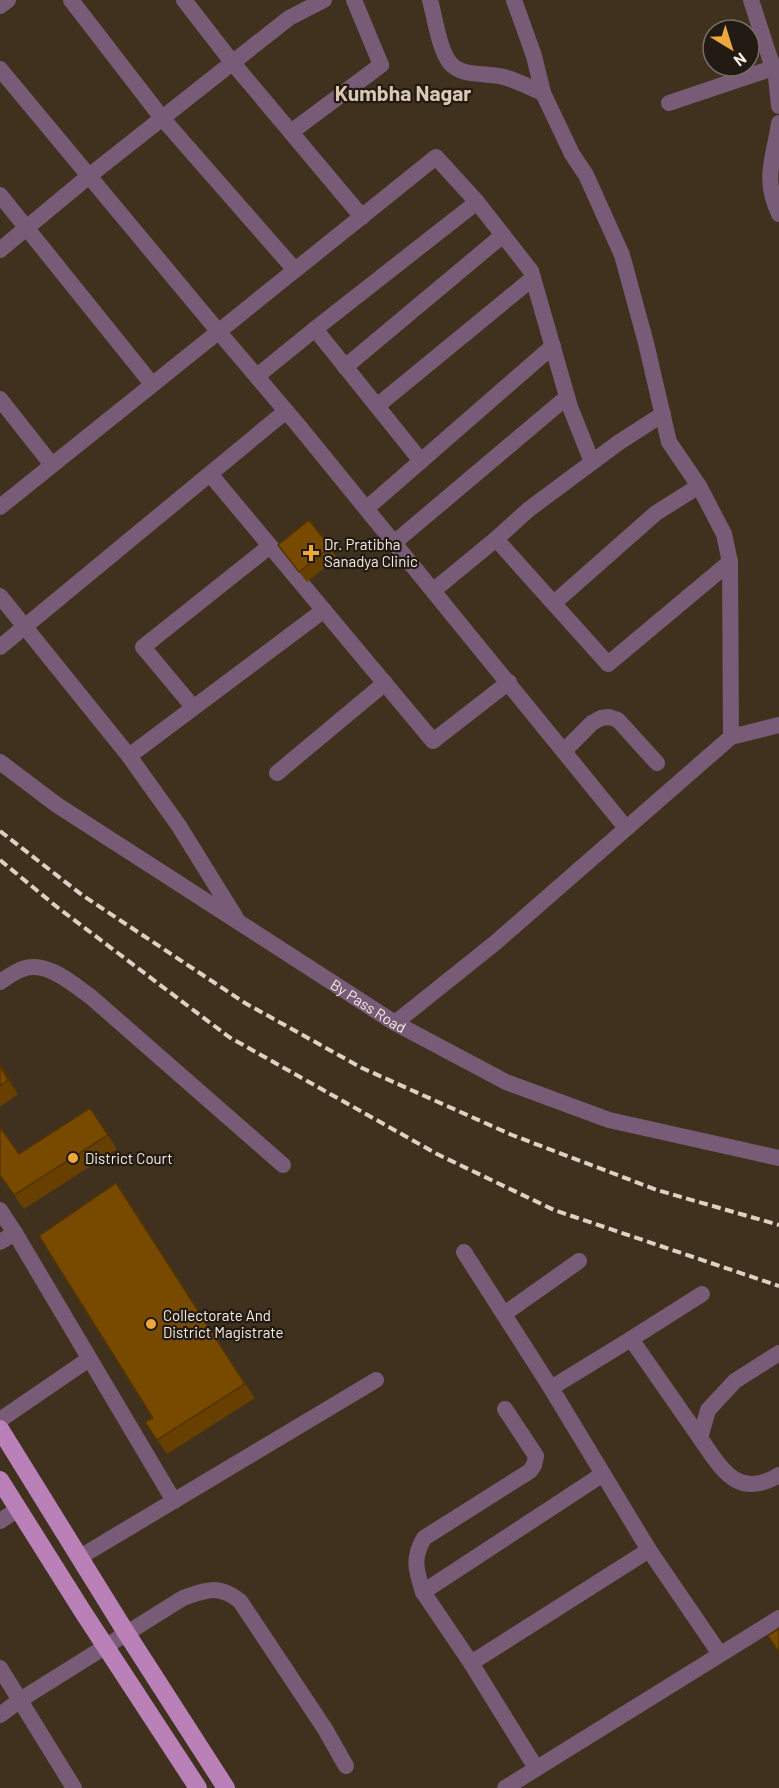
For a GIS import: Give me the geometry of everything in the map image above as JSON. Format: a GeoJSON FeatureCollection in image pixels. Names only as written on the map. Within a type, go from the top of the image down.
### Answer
{"type":"FeatureCollection","features":[{"type":"Feature","properties":{"kind":"main road"},"geometry":{"type":"LineString","coordinates":[[0,1429],[226,1788]]}},
{"type":"Feature","properties":{"kind":"main road"},"geometry":{"type":"LineString","coordinates":[[0,1480],[194,1787]]}},
{"type":"Feature","properties":{"kind":"street"},"geometry":{"type":"LineString","coordinates":[[0,6],[8,0]]}},
{"type":"Feature","properties":{"kind":"street"},"geometry":{"type":"LineString","coordinates":[[70,0],[162,118],[295,270]]}},
{"type":"Feature","properties":{"kind":"street"},"geometry":{"type":"LineString","coordinates":[[184,0],[232,62],[362,217]]}},
{"type":"Feature","properties":{"kind":"street"},"geometry":{"type":"LineString","coordinates":[[0,250],[89,176],[289,18],[299,5],[324,0]]}},
{"type":"Feature","properties":{"kind":"street"},"geometry":{"type":"LineString","coordinates":[[291,132],[381,65],[354,0]]}},
{"type":"Feature","properties":{"kind":"street"},"geometry":{"type":"LineString","coordinates":[[430,0],[444,53],[455,67],[462,71],[503,76],[543,93]]}},
{"type":"Feature","properties":{"kind":"street"},"geometry":{"type":"LineString","coordinates":[[514,0],[534,56],[543,93],[572,154],[586,175],[622,255],[669,442],[699,486],[724,534],[730,562],[731,737]]}},
{"type":"Feature","properties":{"kind":"street"},"geometry":{"type":"LineString","coordinates":[[751,0],[776,67],[779,106]]}},
{"type":"Feature","properties":{"kind":"street"},"geometry":{"type":"LineString","coordinates":[[669,103],[776,67]]}},
{"type":"Feature","properties":{"kind":"street"},"geometry":{"type":"LineString","coordinates":[[0,69],[367,508],[626,828]]}},
{"type":"Feature","properties":{"kind":"street"},"geometry":{"type":"LineString","coordinates":[[779,123],[769,185],[779,214]]}},
{"type":"Feature","properties":{"kind":"street"},"geometry":{"type":"LineString","coordinates":[[0,507],[436,158],[477,202],[531,271],[567,398],[592,462]]}},
{"type":"Feature","properties":{"kind":"street"},"geometry":{"type":"LineString","coordinates":[[0,195],[152,384]]}},
{"type":"Feature","properties":{"kind":"street"},"geometry":{"type":"LineString","coordinates":[[257,376],[477,202]]}},
{"type":"Feature","properties":{"kind":"street"},"geometry":{"type":"LineString","coordinates":[[345,367],[503,235]]}},
{"type":"Feature","properties":{"kind":"street"},"geometry":{"type":"LineString","coordinates":[[377,406],[533,278]]}},
{"type":"Feature","properties":{"kind":"street"},"geometry":{"type":"LineString","coordinates":[[315,329],[421,461]]}},
{"type":"Feature","properties":{"kind":"street"},"geometry":{"type":"LineString","coordinates":[[367,508],[553,346]]}},
{"type":"Feature","properties":{"kind":"street"},"geometry":{"type":"LineString","coordinates":[[394,542],[567,398]]}},
{"type":"Feature","properties":{"kind":"street"},"geometry":{"type":"LineString","coordinates":[[0,399],[52,465]]}},
{"type":"Feature","properties":{"kind":"street"},"geometry":{"type":"LineString","coordinates":[[0,647],[286,411]]}},
{"type":"Feature","properties":{"kind":"street"},"geometry":{"type":"LineString","coordinates":[[434,590],[528,510],[618,443],[663,414]]}},
{"type":"Feature","properties":{"kind":"street"},"geometry":{"type":"LineString","coordinates":[[210,474],[433,741],[509,682]]}},
{"type":"Feature","properties":{"kind":"street"},"geometry":{"type":"LineString","coordinates":[[554,603],[656,513],[699,486]]}},
{"type":"Feature","properties":{"kind":"street"},"geometry":{"type":"LineString","coordinates":[[496,539],[608,664],[730,562]]}},
{"type":"Feature","properties":{"kind":"street"},"geometry":{"type":"LineString","coordinates":[[193,707],[143,647],[270,546]]}},
{"type":"Feature","properties":{"kind":"street"},"geometry":{"type":"LineString","coordinates":[[0,597],[129,756],[179,826],[240,923]]}},
{"type":"Feature","properties":{"kind":"street"},"geometry":{"type":"LineString","coordinates":[[129,756],[324,610]]}},
{"type":"Feature","properties":{"kind":"street"},"geometry":{"type":"LineString","coordinates":[[277,773],[385,683]]}},
{"type":"Feature","properties":{"kind":"street"},"geometry":{"type":"LineString","coordinates":[[564,751],[592,723],[609,717],[618,720],[657,763]]}},
{"type":"Feature","properties":{"kind":"street"},"geometry":{"type":"LineString","coordinates":[[395,1023],[495,943],[731,737],[779,725]]}},
{"type":"Feature","properties":{"kind":"street","name":"By Pass Road"},"geometry":{"type":"LineString","coordinates":[[0,762],[57,805],[395,1023],[506,1082],[609,1120],[779,1158]]}},
{"type":"Feature","properties":{"kind":"street"},"geometry":{"type":"LineString","coordinates":[[0,982],[22,969],[38,967],[51,971],[68,981],[91,998],[283,1165]]}},
{"type":"Feature","properties":{"kind":"street"},"geometry":{"type":"LineString","coordinates":[[0,1210],[174,1501]]}},
{"type":"Feature","properties":{"kind":"street"},"geometry":{"type":"LineString","coordinates":[[0,1242],[15,1233]]}},
{"type":"Feature","properties":{"kind":"street"},"geometry":{"type":"LineString","coordinates":[[464,1252],[649,1550],[720,1654]]}},
{"type":"Feature","properties":{"kind":"street"},"geometry":{"type":"LineString","coordinates":[[504,1314],[579,1261]]}},
{"type":"Feature","properties":{"kind":"street"},"geometry":{"type":"LineString","coordinates":[[550,1388],[702,1294]]}},
{"type":"Feature","properties":{"kind":"street"},"geometry":{"type":"LineString","coordinates":[[632,1339],[700,1438],[729,1475],[745,1485],[754,1485],[779,1474]]}},
{"type":"Feature","properties":{"kind":"street"},"geometry":{"type":"LineString","coordinates":[[700,1438],[708,1410],[735,1381],[779,1353]]}},
{"type":"Feature","properties":{"kind":"street"},"geometry":{"type":"LineString","coordinates":[[0,1420],[89,1359]]}},
{"type":"Feature","properties":{"kind":"street"},"geometry":{"type":"LineString","coordinates":[[80,1557],[376,1380]]}},
{"type":"Feature","properties":{"kind":"street"},"geometry":{"type":"LineString","coordinates":[[505,1409],[536,1456],[534,1465],[530,1471],[424,1538],[418,1548],[416,1570],[423,1592],[471,1663],[536,1767]]}},
{"type":"Feature","properties":{"kind":"street"},"geometry":{"type":"LineString","coordinates":[[423,1592],[603,1474]]}},
{"type":"Feature","properties":{"kind":"street"},"geometry":{"type":"LineString","coordinates":[[0,1521],[18,1509]]}},
{"type":"Feature","properties":{"kind":"street"},"geometry":{"type":"LineString","coordinates":[[471,1663],[649,1550]]}},
{"type":"Feature","properties":{"kind":"street"},"geometry":{"type":"LineString","coordinates":[[0,1715],[20,1700],[183,1598],[208,1590],[218,1590],[230,1593],[240,1601],[325,1729],[345,1766]]}},
{"type":"Feature","properties":{"kind":"street"},"geometry":{"type":"LineString","coordinates":[[505,1788],[779,1618]]}},
{"type":"Feature","properties":{"kind":"street"},"geometry":{"type":"LineString","coordinates":[[0,1668],[74,1788]]}},
{"type":"Feature","properties":{"kind":"building"},"geometry":{"type":"Polygon","coordinates":[[[309,520],[330,547],[299,572],[278,545],[309,520]]]}},
{"type":"Feature","properties":{"kind":"building"},"geometry":{"type":"Polygon","coordinates":[[[0,1066],[8,1080],[0,1086],[0,1066]]]}},
{"type":"Feature","properties":{"kind":"building"},"geometry":{"type":"Polygon","coordinates":[[[90,1108],[108,1135],[14,1195],[0,1175],[0,1127],[19,1154],[90,1108]]]}},
{"type":"Feature","properties":{"kind":"building","name":"Collectorate And District Magistrate"},"geometry":{"type":"Polygon","coordinates":[[[116,1183],[245,1384],[157,1440],[145,1422],[153,1418],[39,1236],[116,1183]]]}},
{"type":"Feature","properties":{"kind":"building"},"geometry":{"type":"Polygon","coordinates":[[[779,1628],[779,1652],[768,1636],[779,1628]]]}},
{"type":"Feature","properties":{"kind":"railway"},"geometry":{"type":"LineString","coordinates":[[0,831],[82,895],[245,1003],[362,1068],[512,1135],[657,1190],[779,1225]]}},
{"type":"Feature","properties":{"kind":"railway"},"geometry":{"type":"LineString","coordinates":[[0,860],[57,907],[229,1037],[437,1154],[554,1210],[779,1286]]}},
{"type":"Feature","properties":{"kind":"place","name":"Dr. Pratibha Sanadya Clinic"},"geometry":{"type":"Point","coordinates":[311,553]}},
{"type":"Feature","properties":{"kind":"place","name":"District Court"},"geometry":{"type":"Point","coordinates":[73,1158]}},
{"type":"Feature","properties":{"kind":"place","name":"Collectorate And District Magistrate"},"geometry":{"type":"Point","coordinates":[151,1324]}},
{"type":"Feature","properties":{"kind":"district","name":"Kumbha Nagar"},"geometry":{"type":"Point","coordinates":[403,92]}}]}
